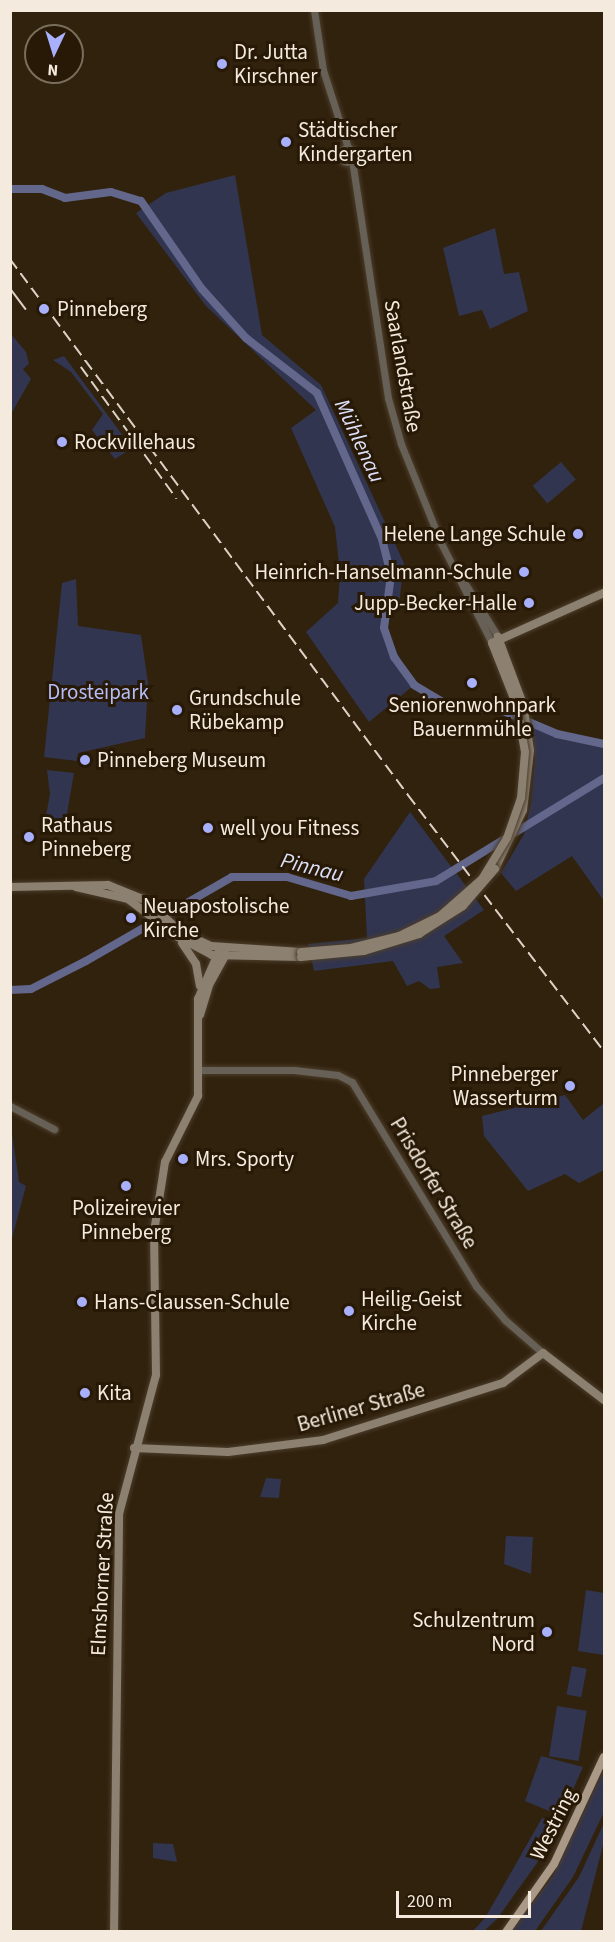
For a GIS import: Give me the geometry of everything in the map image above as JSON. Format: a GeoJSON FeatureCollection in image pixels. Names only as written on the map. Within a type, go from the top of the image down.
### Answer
{"type":"FeatureCollection","features":[{"type":"Feature","properties":{"kind":"main road"},"geometry":{"type":"LineString","coordinates":[[10,887],[89,885],[138,896],[178,937],[222,953],[301,955],[351,948],[399,936],[445,913],[482,879],[507,838],[520,798],[525,752],[520,705],[497,641],[537,621],[604,593]]}},
{"type":"Feature","properties":{"kind":"main road"},"geometry":{"type":"LineString","coordinates":[[89,885],[128,899],[155,913]]}},
{"type":"Feature","properties":{"kind":"main road"},"geometry":{"type":"LineString","coordinates":[[128,899],[138,896]]}},
{"type":"Feature","properties":{"kind":"main road"},"geometry":{"type":"LineString","coordinates":[[168,925],[222,953]]}},
{"type":"Feature","properties":{"kind":"main road","name":"Elmshorner Straße"},"geometry":{"type":"LineString","coordinates":[[114,1932],[116,1560],[122,1494],[156,1375],[154,1232],[165,1162],[198,1096],[201,1070],[201,989],[196,964],[178,937]]}},
{"type":"Feature","properties":{"kind":"main road","name":"Elmshorner Straße"},"geometry":{"type":"LineString","coordinates":[[201,989],[222,953]]}},
{"type":"Feature","properties":{"kind":"main road","name":"Elmshorner Straße"},"geometry":{"type":"LineString","coordinates":[[200,1015],[222,953]]}},
{"type":"Feature","properties":{"kind":"main road","name":"Prisdorfer Straße"},"geometry":{"type":"LineString","coordinates":[[543,1353],[604,1400]]}},
{"type":"Feature","properties":{"kind":"main road","name":"Berliner Straße"},"geometry":{"type":"LineString","coordinates":[[134,1448],[175,1451],[264,1449],[355,1431],[502,1383],[543,1353]]}},
{"type":"Feature","properties":{"kind":"main road","name":"Westring"},"geometry":{"type":"LineString","coordinates":[[506,1932],[554,1864],[604,1757]]}},
{"type":"Feature","properties":{"kind":"street"},"geometry":{"type":"LineString","coordinates":[[314,10],[323,70],[346,149]]}},
{"type":"Feature","properties":{"kind":"street"},"geometry":{"type":"LineString","coordinates":[[346,149],[354,152],[349,161],[340,156],[346,149]]}},
{"type":"Feature","properties":{"kind":"street","name":"Saarlandstraße"},"geometry":{"type":"LineString","coordinates":[[349,161],[355,181],[388,398],[428,512],[462,581],[497,641]]}},
{"type":"Feature","properties":{"kind":"street","name":"Prisdorfer Straße"},"geometry":{"type":"LineString","coordinates":[[201,1070],[294,1070],[338,1075],[352,1082],[476,1286],[505,1320],[543,1353]]}},
{"type":"Feature","properties":{"kind":"street"},"geometry":{"type":"LineString","coordinates":[[10,1106],[54,1129]]}},
{"type":"Feature","properties":{"kind":"green space"},"geometry":{"type":"Polygon","coordinates":[[[235,175],[262,335],[321,385],[404,563],[399,604],[384,628],[414,685],[369,722],[306,632],[338,603],[340,573],[335,527],[291,428],[316,410],[206,306],[136,213],[166,193],[235,175]]]}},
{"type":"Feature","properties":{"kind":"green space"},"geometry":{"type":"Polygon","coordinates":[[[495,228],[504,274],[519,272],[528,311],[490,329],[482,310],[459,316],[443,248],[495,228]]]}},
{"type":"Feature","properties":{"kind":"green space"},"geometry":{"type":"Polygon","coordinates":[[[11,334],[26,352],[29,364],[23,369],[31,379],[11,414],[11,334]]]}},
{"type":"Feature","properties":{"kind":"green space"},"geometry":{"type":"Polygon","coordinates":[[[64,356],[132,448],[115,459],[92,430],[103,414],[71,372],[53,360],[64,356]]]}},
{"type":"Feature","properties":{"kind":"green space"},"geometry":{"type":"Polygon","coordinates":[[[561,462],[576,480],[547,503],[533,486],[561,462]]]}},
{"type":"Feature","properties":{"kind":"green space","name":"Drosteipark"},"geometry":{"type":"Polygon","coordinates":[[[76,579],[78,626],[141,635],[148,683],[145,738],[78,753],[77,761],[44,757],[62,583],[76,579]]]}},
{"type":"Feature","properties":{"kind":"green space"},"geometry":{"type":"Polygon","coordinates":[[[532,720],[557,734],[604,744],[604,901],[572,856],[516,891],[501,873],[524,834],[531,803],[535,760],[532,720]]]}},
{"type":"Feature","properties":{"kind":"green space"},"geometry":{"type":"Polygon","coordinates":[[[47,770],[74,773],[65,825],[45,821],[50,794],[47,770]]]}},
{"type":"Feature","properties":{"kind":"green space"},"geometry":{"type":"Polygon","coordinates":[[[410,812],[484,910],[444,936],[463,963],[437,967],[440,988],[430,989],[419,981],[407,986],[393,961],[314,971],[308,944],[367,938],[364,879],[410,812]]]}},
{"type":"Feature","properties":{"kind":"green space"},"geometry":{"type":"Polygon","coordinates":[[[565,1095],[583,1120],[604,1103],[604,1170],[579,1183],[565,1174],[528,1191],[484,1136],[482,1116],[565,1095]]]}},
{"type":"Feature","properties":{"kind":"green space"},"geometry":{"type":"Polygon","coordinates":[[[11,1126],[19,1182],[26,1186],[11,1242],[11,1126]]]}},
{"type":"Feature","properties":{"kind":"green space"},"geometry":{"type":"Polygon","coordinates":[[[266,1478],[281,1479],[279,1498],[260,1497],[266,1478]]]}},
{"type":"Feature","properties":{"kind":"green space"},"geometry":{"type":"Polygon","coordinates":[[[506,1536],[533,1537],[531,1574],[504,1564],[506,1536]]]}},
{"type":"Feature","properties":{"kind":"green space"},"geometry":{"type":"Polygon","coordinates":[[[586,1590],[604,1593],[604,1655],[578,1651],[586,1590]]]}},
{"type":"Feature","properties":{"kind":"green space"},"geometry":{"type":"Polygon","coordinates":[[[572,1666],[587,1669],[581,1697],[566,1694],[572,1666]]]}},
{"type":"Feature","properties":{"kind":"green space"},"geometry":{"type":"Polygon","coordinates":[[[557,1706],[587,1711],[579,1761],[549,1756],[557,1706]]]}},
{"type":"Feature","properties":{"kind":"green space"},"geometry":{"type":"Polygon","coordinates":[[[541,1756],[583,1767],[561,1816],[525,1801],[541,1756]]]}},
{"type":"Feature","properties":{"kind":"green space"},"geometry":{"type":"Polygon","coordinates":[[[604,1770],[604,1812],[573,1877],[535,1931],[512,1931],[553,1876],[604,1770]]]}},
{"type":"Feature","properties":{"kind":"green space"},"geometry":{"type":"Polygon","coordinates":[[[542,1818],[558,1822],[537,1863],[497,1919],[484,1931],[473,1931],[485,1918],[542,1818]]]}},
{"type":"Feature","properties":{"kind":"green space"},"geometry":{"type":"Polygon","coordinates":[[[604,1823],[604,1841],[581,1931],[541,1931],[579,1877],[604,1823]]]}},
{"type":"Feature","properties":{"kind":"green space"},"geometry":{"type":"Polygon","coordinates":[[[153,1843],[173,1844],[177,1862],[153,1858],[153,1843]]]}},
{"type":"Feature","properties":{"kind":"waterway","name":"Mühlenau"},"geometry":{"type":"LineString","coordinates":[[10,189],[42,189],[65,198],[111,192],[141,201],[202,289],[246,338],[317,393],[382,539],[391,575],[384,628],[394,657],[414,685],[451,707],[501,710],[557,734],[604,744]]}},
{"type":"Feature","properties":{"kind":"waterway","name":"Pinnau"},"geometry":{"type":"LineString","coordinates":[[10,990],[31,989],[86,961],[232,877],[287,877],[351,896],[436,881],[604,778]]}},
{"type":"Feature","properties":{"kind":"tram line"},"geometry":{"type":"LineString","coordinates":[[10,288],[26,309]]}},
{"type":"Feature","properties":{"kind":"railway"},"geometry":{"type":"LineString","coordinates":[[10,259],[408,795],[604,1051]]}},
{"type":"Feature","properties":{"kind":"railway"},"geometry":{"type":"LineString","coordinates":[[81,367],[177,499]]}},
{"type":"Feature","properties":{"kind":"place","name":"Dr. Jutta Kirschner"},"geometry":{"type":"Point","coordinates":[222,64]}},
{"type":"Feature","properties":{"kind":"place","name":"Städtischer Kindergarten"},"geometry":{"type":"Point","coordinates":[286,142]}},
{"type":"Feature","properties":{"kind":"place","name":"Pinneberg"},"geometry":{"type":"Point","coordinates":[44,309]}},
{"type":"Feature","properties":{"kind":"place","name":"Rockvillehaus"},"geometry":{"type":"Point","coordinates":[62,442]}},
{"type":"Feature","properties":{"kind":"place","name":"Helene Lange Schule"},"geometry":{"type":"Point","coordinates":[578,534]}},
{"type":"Feature","properties":{"kind":"place","name":"Heinrich-Hanselmann-Schule"},"geometry":{"type":"Point","coordinates":[524,572]}},
{"type":"Feature","properties":{"kind":"place","name":"Jupp-Becker-Halle"},"geometry":{"type":"Point","coordinates":[529,603]}},
{"type":"Feature","properties":{"kind":"place","name":"Seniorenwohnpark Bauernmühle"},"geometry":{"type":"Point","coordinates":[472,683]}},
{"type":"Feature","properties":{"kind":"place","name":"Grundschule Rübekamp"},"geometry":{"type":"Point","coordinates":[177,710]}},
{"type":"Feature","properties":{"kind":"place","name":"Pinneberg Museum"},"geometry":{"type":"Point","coordinates":[85,760]}},
{"type":"Feature","properties":{"kind":"place","name":"well you Fitness"},"geometry":{"type":"Point","coordinates":[208,828]}},
{"type":"Feature","properties":{"kind":"place","name":"Rathaus Pinneberg"},"geometry":{"type":"Point","coordinates":[29,837]}},
{"type":"Feature","properties":{"kind":"place","name":"Neuapostolische Kirche"},"geometry":{"type":"Point","coordinates":[131,918]}},
{"type":"Feature","properties":{"kind":"place","name":"Pinneberger Wasserturm"},"geometry":{"type":"Point","coordinates":[570,1086]}},
{"type":"Feature","properties":{"kind":"place","name":"Mrs. Sporty"},"geometry":{"type":"Point","coordinates":[183,1159]}},
{"type":"Feature","properties":{"kind":"place","name":"Polizeirevier Pinneberg"},"geometry":{"type":"Point","coordinates":[126,1186]}},
{"type":"Feature","properties":{"kind":"place","name":"Hans-Claussen-Schule"},"geometry":{"type":"Point","coordinates":[82,1302]}},
{"type":"Feature","properties":{"kind":"place","name":"Heilig-Geist Kirche"},"geometry":{"type":"Point","coordinates":[349,1311]}},
{"type":"Feature","properties":{"kind":"place","name":"Kita"},"geometry":{"type":"Point","coordinates":[85,1393]}},
{"type":"Feature","properties":{"kind":"place","name":"Schulzentrum Nord"},"geometry":{"type":"Point","coordinates":[547,1632]}}]}
